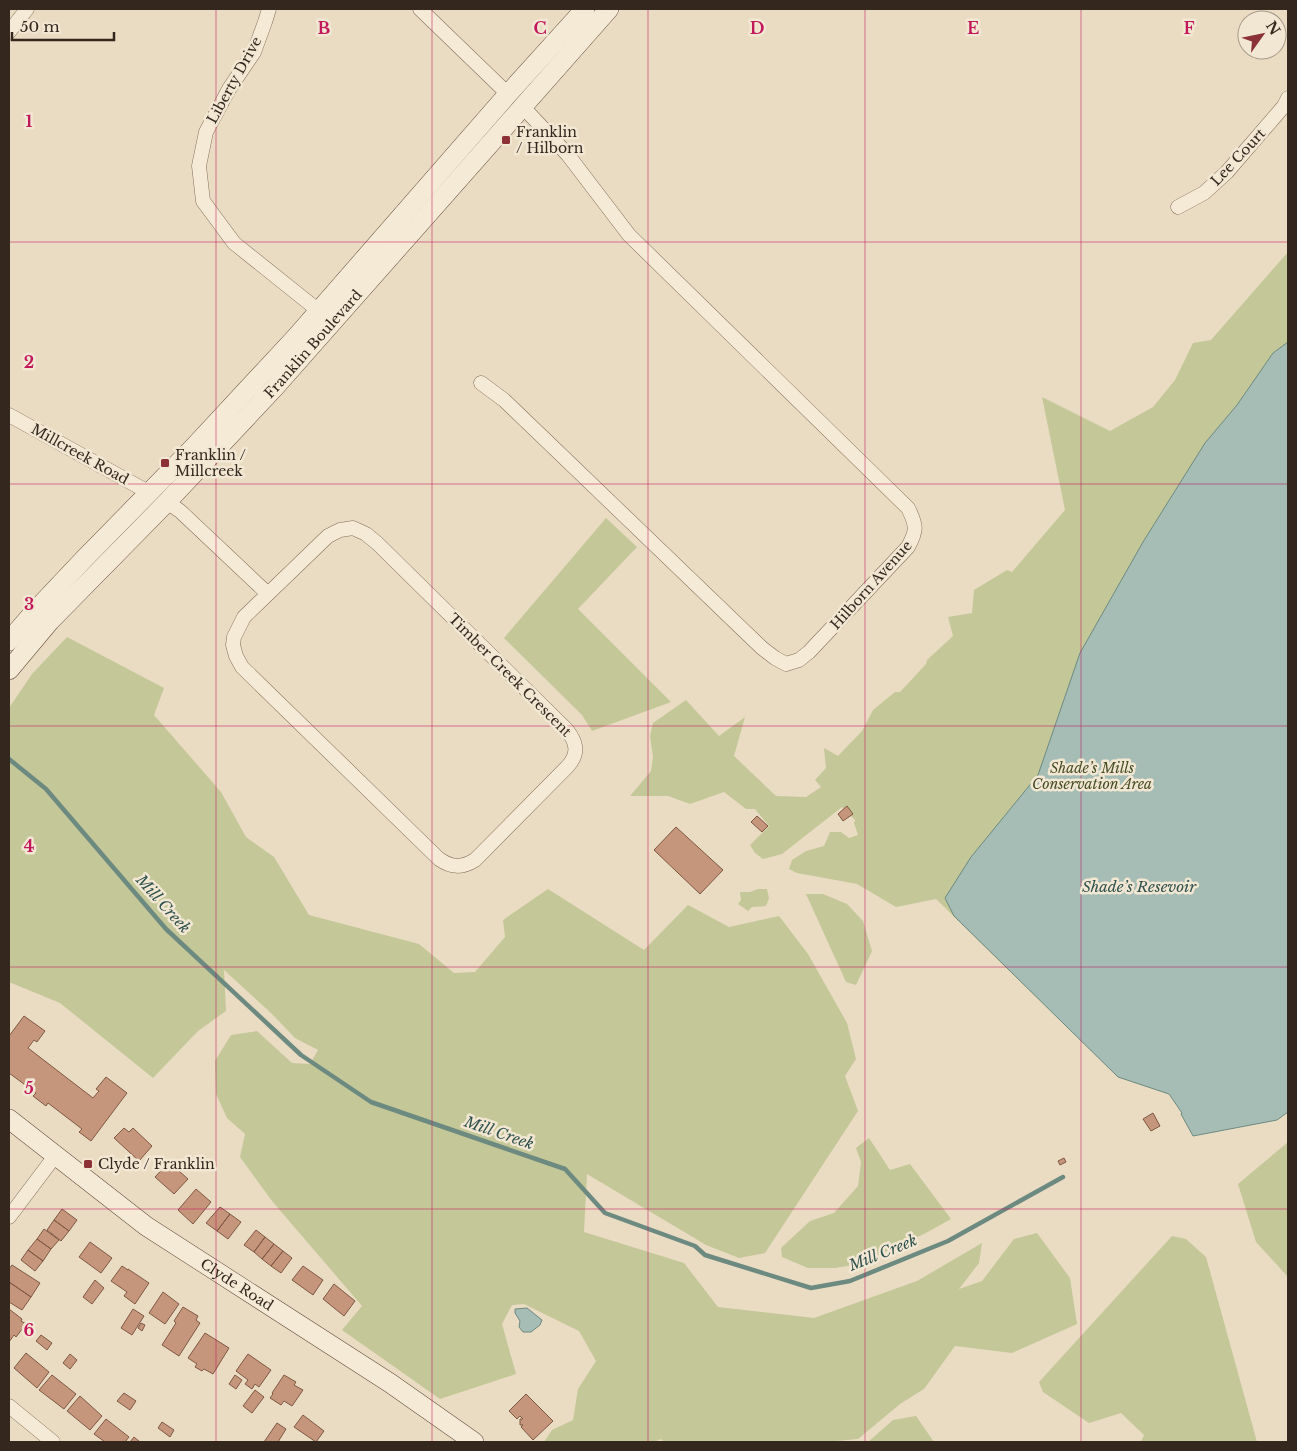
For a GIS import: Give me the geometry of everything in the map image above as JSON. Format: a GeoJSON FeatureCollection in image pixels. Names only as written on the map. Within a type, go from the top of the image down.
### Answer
{"type":"FeatureCollection","features":[{"type":"Feature","properties":{"kind":"main road","name":"Franklin Boulevard"},"geometry":{"type":"LineString","coordinates":[[9,641],[84,559],[290,344],[584,9]]}},
{"type":"Feature","properties":{"kind":"main road","name":"Franklin Boulevard"},"geometry":{"type":"LineString","coordinates":[[9,670],[50,621],[167,502],[322,336],[609,9]]}},
{"type":"Feature","properties":{"kind":"main road","name":"Clyde Road"},"geometry":{"type":"LineString","coordinates":[[9,1118],[146,1226],[390,1383],[474,1442]]}},
{"type":"Feature","properties":{"kind":"street"},"geometry":{"type":"LineString","coordinates":[[9,32],[27,9]]}},
{"type":"Feature","properties":{"kind":"street","name":"Liberty Drive"},"geometry":{"type":"LineString","coordinates":[[269,9],[254,52],[228,89],[206,132],[199,166],[203,201],[234,242],[319,310]]}},
{"type":"Feature","properties":{"kind":"street"},"geometry":{"type":"LineString","coordinates":[[420,9],[508,94]]}},
{"type":"Feature","properties":{"kind":"street","name":"Lee Court"},"geometry":{"type":"LineString","coordinates":[[1178,207],[1204,192],[1227,172],[1284,106],[1288,98]]}},
{"type":"Feature","properties":{"kind":"street","name":"Hilborn Avenue"},"geometry":{"type":"LineString","coordinates":[[481,383],[504,400],[762,648],[786,664],[799,660],[809,652],[908,547],[915,535],[915,522],[908,508],[629,235],[568,155],[522,106]]}},
{"type":"Feature","properties":{"kind":"street","name":"Millcreek Road"},"geometry":{"type":"LineString","coordinates":[[9,415],[150,492]]}},
{"type":"Feature","properties":{"kind":"street"},"geometry":{"type":"LineString","coordinates":[[167,502],[180,511],[268,594]]}},
{"type":"Feature","properties":{"kind":"street","name":"Timber Creek Crescent"},"geometry":{"type":"LineString","coordinates":[[353,528],[366,534],[568,730],[573,737],[576,747],[574,758],[475,860],[459,866],[448,865],[439,859],[242,667],[232,645],[234,637],[244,617],[268,594],[328,536],[340,530],[353,528]]}},
{"type":"Feature","properties":{"kind":"street"},"geometry":{"type":"LineString","coordinates":[[9,1217],[55,1156]]}},
{"type":"Feature","properties":{"kind":"street"},"geometry":{"type":"LineString","coordinates":[[9,1406],[53,1442]]}},
{"type":"Feature","properties":{"kind":"green space","name":"Shade’s Resevoir"},"geometry":{"type":"Polygon","coordinates":[[[1288,252],[1288,1059],[1118,1077],[936,899],[896,907],[857,884],[797,873],[789,869],[792,860],[806,851],[824,846],[830,832],[841,832],[849,838],[858,835],[854,823],[855,820],[842,807],[782,854],[763,859],[755,853],[750,845],[769,826],[755,809],[746,809],[724,792],[690,804],[668,796],[630,796],[651,771],[653,757],[650,736],[653,723],[686,700],[719,736],[745,717],[734,756],[776,796],[806,797],[821,787],[815,780],[826,768],[824,748],[838,756],[862,731],[873,710],[895,692],[900,692],[926,664],[927,660],[953,636],[948,617],[972,613],[974,590],[1007,570],[1012,572],[1065,510],[1042,397],[1110,431],[1153,407],[1175,380],[1193,343],[1211,340],[1288,252]]]}},
{"type":"Feature","properties":{"kind":"green space"},"geometry":{"type":"Polygon","coordinates":[[[606,518],[637,547],[578,609],[671,702],[592,731],[582,715],[504,638],[606,518]]]}},
{"type":"Feature","properties":{"kind":"green space"},"geometry":{"type":"Polygon","coordinates":[[[67,637],[164,688],[154,715],[221,792],[246,837],[274,857],[309,915],[419,944],[454,973],[475,972],[505,937],[503,920],[548,889],[644,950],[688,905],[729,927],[779,916],[808,954],[847,1023],[856,1059],[845,1076],[858,1111],[765,1253],[739,1258],[706,1245],[587,1174],[584,1232],[684,1263],[718,1307],[814,1318],[917,1281],[982,1243],[979,1263],[959,1289],[982,1281],[1014,1239],[1037,1233],[1070,1278],[1077,1324],[1012,1353],[955,1346],[924,1389],[900,1404],[858,1439],[825,1442],[664,1442],[661,1439],[654,1442],[544,1442],[552,1430],[573,1420],[578,1389],[596,1361],[579,1331],[524,1304],[512,1305],[502,1324],[516,1374],[440,1399],[342,1330],[362,1306],[272,1201],[240,1157],[245,1134],[227,1118],[216,1094],[215,1061],[231,1035],[257,1031],[292,1063],[310,1064],[318,1050],[295,1038],[224,970],[226,1011],[198,1031],[153,1078],[60,1003],[9,982],[9,708],[32,674],[67,637]]]}},
{"type":"Feature","properties":{"kind":"green space"},"geometry":{"type":"Polygon","coordinates":[[[758,889],[767,889],[769,898],[766,906],[752,907],[748,911],[738,904],[741,900],[740,892],[750,892],[758,889]]]}},
{"type":"Feature","properties":{"kind":"green space"},"geometry":{"type":"Polygon","coordinates":[[[806,894],[823,894],[847,904],[863,921],[872,951],[856,985],[846,982],[806,894]]]}},
{"type":"Feature","properties":{"kind":"green space"},"geometry":{"type":"Polygon","coordinates":[[[869,1138],[890,1170],[910,1164],[951,1219],[924,1234],[859,1264],[835,1268],[808,1268],[782,1257],[781,1248],[810,1221],[834,1213],[858,1186],[861,1162],[856,1148],[869,1138]]]}},
{"type":"Feature","properties":{"kind":"green space"},"geometry":{"type":"Polygon","coordinates":[[[1288,1142],[1288,1277],[1256,1242],[1238,1184],[1288,1142]]]}},
{"type":"Feature","properties":{"kind":"green space"},"geometry":{"type":"Polygon","coordinates":[[[1172,1236],[1186,1239],[1206,1257],[1257,1442],[1141,1442],[1144,1435],[1121,1413],[1089,1423],[1043,1392],[1039,1382],[1172,1236]]]}},
{"type":"Feature","properties":{"kind":"green space"},"geometry":{"type":"Polygon","coordinates":[[[916,1416],[934,1442],[868,1442],[893,1420],[916,1416]]]}},
{"type":"Feature","properties":{"kind":"water","name":"Shade’s Resevoir"},"geometry":{"type":"Polygon","coordinates":[[[1288,342],[1288,1112],[1277,1120],[1193,1136],[1182,1113],[1169,1094],[1118,1077],[954,916],[945,898],[971,857],[1038,775],[1080,653],[1143,542],[1205,443],[1237,405],[1273,353],[1288,342]]]}},
{"type":"Feature","properties":{"kind":"water"},"geometry":{"type":"Polygon","coordinates":[[[527,1308],[542,1320],[540,1325],[531,1332],[523,1332],[519,1327],[520,1321],[515,1313],[515,1309],[527,1308]]]}},
{"type":"Feature","properties":{"kind":"building"},"geometry":{"type":"Polygon","coordinates":[[[847,806],[853,814],[843,821],[838,814],[847,806]]]}},
{"type":"Feature","properties":{"kind":"building"},"geometry":{"type":"Polygon","coordinates":[[[757,816],[768,826],[762,832],[751,822],[757,816]]]}},
{"type":"Feature","properties":{"kind":"building"},"geometry":{"type":"Polygon","coordinates":[[[676,827],[723,870],[700,894],[654,850],[676,827]]]}},
{"type":"Feature","properties":{"kind":"building"},"geometry":{"type":"Polygon","coordinates":[[[24,1016],[45,1031],[37,1042],[34,1040],[28,1048],[93,1098],[99,1091],[96,1089],[106,1077],[127,1093],[91,1141],[79,1132],[82,1129],[48,1103],[46,1106],[33,1096],[36,1093],[9,1073],[9,1036],[24,1016]]]}},
{"type":"Feature","properties":{"kind":"building"},"geometry":{"type":"Polygon","coordinates":[[[1153,1113],[1160,1126],[1151,1131],[1143,1119],[1153,1113]]]}},
{"type":"Feature","properties":{"kind":"building"},"geometry":{"type":"Polygon","coordinates":[[[124,1128],[129,1132],[133,1128],[152,1146],[139,1161],[114,1138],[124,1128]]]}},
{"type":"Feature","properties":{"kind":"building"},"geometry":{"type":"Polygon","coordinates":[[[1064,1158],[1066,1162],[1060,1165],[1058,1161],[1064,1158]]]}},
{"type":"Feature","properties":{"kind":"building"},"geometry":{"type":"Polygon","coordinates":[[[169,1162],[188,1179],[174,1194],[155,1177],[169,1162]]]}},
{"type":"Feature","properties":{"kind":"building"},"geometry":{"type":"Polygon","coordinates":[[[196,1189],[211,1202],[193,1224],[178,1210],[196,1189]]]}},
{"type":"Feature","properties":{"kind":"building"},"geometry":{"type":"Polygon","coordinates":[[[220,1207],[230,1214],[217,1231],[206,1223],[220,1207]]]}},
{"type":"Feature","properties":{"kind":"building"},"geometry":{"type":"Polygon","coordinates":[[[62,1209],[77,1220],[69,1231],[54,1220],[62,1209]]]}},
{"type":"Feature","properties":{"kind":"building"},"geometry":{"type":"Polygon","coordinates":[[[230,1214],[241,1222],[228,1239],[217,1231],[230,1214]]]}},
{"type":"Feature","properties":{"kind":"building"},"geometry":{"type":"Polygon","coordinates":[[[54,1220],[69,1231],[61,1241],[47,1230],[54,1220]]]}},
{"type":"Feature","properties":{"kind":"building"},"geometry":{"type":"Polygon","coordinates":[[[44,1229],[59,1240],[51,1249],[37,1239],[44,1229]]]}},
{"type":"Feature","properties":{"kind":"building"},"geometry":{"type":"Polygon","coordinates":[[[256,1230],[265,1237],[254,1252],[244,1245],[256,1230]]]}},
{"type":"Feature","properties":{"kind":"building"},"geometry":{"type":"Polygon","coordinates":[[[265,1237],[274,1244],[262,1259],[254,1252],[265,1237]]]}},
{"type":"Feature","properties":{"kind":"building"},"geometry":{"type":"Polygon","coordinates":[[[37,1239],[51,1249],[43,1261],[28,1250],[37,1239]]]}},
{"type":"Feature","properties":{"kind":"building"},"geometry":{"type":"Polygon","coordinates":[[[90,1242],[112,1258],[101,1273],[79,1257],[90,1242]]]}},
{"type":"Feature","properties":{"kind":"building"},"geometry":{"type":"Polygon","coordinates":[[[274,1244],[283,1251],[271,1266],[262,1259],[274,1244]]]}},
{"type":"Feature","properties":{"kind":"building"},"geometry":{"type":"Polygon","coordinates":[[[28,1250],[43,1261],[35,1271],[21,1260],[28,1250]]]}},
{"type":"Feature","properties":{"kind":"building"},"geometry":{"type":"Polygon","coordinates":[[[283,1251],[292,1258],[281,1273],[271,1266],[283,1251]]]}},
{"type":"Feature","properties":{"kind":"building"},"geometry":{"type":"Polygon","coordinates":[[[12,1265],[40,1283],[31,1297],[9,1282],[9,1269],[12,1265]]]}},
{"type":"Feature","properties":{"kind":"building"},"geometry":{"type":"Polygon","coordinates":[[[122,1266],[149,1283],[135,1304],[124,1296],[127,1292],[111,1281],[122,1266]]]}},
{"type":"Feature","properties":{"kind":"building"},"geometry":{"type":"Polygon","coordinates":[[[303,1266],[323,1280],[313,1295],[292,1280],[303,1266]]]}},
{"type":"Feature","properties":{"kind":"building"},"geometry":{"type":"Polygon","coordinates":[[[95,1280],[104,1288],[92,1304],[83,1297],[95,1280]]]}},
{"type":"Feature","properties":{"kind":"building"},"geometry":{"type":"Polygon","coordinates":[[[9,1282],[31,1297],[22,1310],[9,1302],[9,1282]]]}},
{"type":"Feature","properties":{"kind":"building"},"geometry":{"type":"Polygon","coordinates":[[[334,1284],[355,1301],[344,1316],[323,1299],[334,1284]]]}},
{"type":"Feature","properties":{"kind":"building"},"geometry":{"type":"Polygon","coordinates":[[[163,1292],[179,1304],[165,1324],[149,1313],[163,1292]]]}},
{"type":"Feature","properties":{"kind":"building"},"geometry":{"type":"Polygon","coordinates":[[[183,1307],[198,1316],[196,1320],[200,1323],[179,1356],[162,1345],[176,1323],[174,1321],[183,1307]]]}},
{"type":"Feature","properties":{"kind":"building"},"geometry":{"type":"Polygon","coordinates":[[[9,1309],[26,1324],[16,1337],[14,1335],[9,1342],[9,1309]]]}},
{"type":"Feature","properties":{"kind":"building"},"geometry":{"type":"Polygon","coordinates":[[[133,1309],[144,1316],[132,1335],[121,1328],[133,1309]]]}},
{"type":"Feature","properties":{"kind":"building"},"geometry":{"type":"Polygon","coordinates":[[[141,1323],[145,1325],[142,1331],[138,1328],[141,1323]]]}},
{"type":"Feature","properties":{"kind":"building"},"geometry":{"type":"Polygon","coordinates":[[[205,1333],[229,1348],[213,1374],[195,1367],[197,1364],[188,1358],[205,1333]]]}},
{"type":"Feature","properties":{"kind":"building"},"geometry":{"type":"Polygon","coordinates":[[[41,1335],[52,1343],[47,1350],[36,1341],[41,1335]]]}},
{"type":"Feature","properties":{"kind":"building"},"geometry":{"type":"Polygon","coordinates":[[[26,1353],[49,1372],[37,1388],[14,1368],[26,1353]]]}},
{"type":"Feature","properties":{"kind":"building"},"geometry":{"type":"Polygon","coordinates":[[[70,1354],[77,1360],[70,1369],[63,1363],[70,1354]]]}},
{"type":"Feature","properties":{"kind":"building"},"geometry":{"type":"Polygon","coordinates":[[[248,1354],[271,1370],[259,1387],[255,1384],[252,1389],[245,1384],[248,1380],[236,1371],[248,1354]]]}},
{"type":"Feature","properties":{"kind":"building"},"geometry":{"type":"Polygon","coordinates":[[[52,1375],[76,1394],[64,1409],[39,1390],[52,1375]]]}},
{"type":"Feature","properties":{"kind":"building"},"geometry":{"type":"Polygon","coordinates":[[[235,1375],[242,1380],[236,1389],[229,1384],[235,1375]]]}},
{"type":"Feature","properties":{"kind":"building"},"geometry":{"type":"Polygon","coordinates":[[[284,1375],[296,1382],[294,1385],[303,1390],[292,1406],[284,1401],[281,1405],[270,1398],[284,1375]]]}},
{"type":"Feature","properties":{"kind":"building"},"geometry":{"type":"Polygon","coordinates":[[[255,1390],[264,1397],[252,1413],[243,1406],[255,1390]]]}},
{"type":"Feature","properties":{"kind":"building"},"geometry":{"type":"Polygon","coordinates":[[[124,1393],[136,1401],[130,1410],[117,1401],[124,1393]]]}},
{"type":"Feature","properties":{"kind":"building"},"geometry":{"type":"Polygon","coordinates":[[[526,1394],[553,1421],[533,1440],[521,1427],[523,1425],[520,1425],[520,1419],[523,1419],[520,1416],[517,1419],[509,1411],[526,1394]]]}},
{"type":"Feature","properties":{"kind":"building"},"geometry":{"type":"Polygon","coordinates":[[[80,1396],[102,1416],[90,1430],[67,1411],[80,1396]]]}},
{"type":"Feature","properties":{"kind":"building"},"geometry":{"type":"Polygon","coordinates":[[[303,1415],[324,1431],[316,1442],[294,1427],[303,1415]]]}},
{"type":"Feature","properties":{"kind":"building"},"geometry":{"type":"Polygon","coordinates":[[[106,1419],[129,1437],[125,1442],[105,1442],[94,1434],[106,1419]]]}},
{"type":"Feature","properties":{"kind":"building"},"geometry":{"type":"Polygon","coordinates":[[[162,1422],[174,1430],[170,1437],[158,1428],[162,1422]]]}},
{"type":"Feature","properties":{"kind":"building"},"geometry":{"type":"Polygon","coordinates":[[[277,1423],[286,1429],[278,1442],[264,1442],[277,1423]]]}},
{"type":"Feature","properties":{"kind":"building"},"geometry":{"type":"Polygon","coordinates":[[[134,1437],[140,1442],[130,1442],[134,1437]]]}},
{"type":"Feature","properties":{"kind":"waterway","name":"Mill Creek"},"geometry":{"type":"LineString","coordinates":[[9,759],[46,789],[166,929],[301,1055],[371,1102],[565,1169],[605,1213],[695,1246],[705,1255],[811,1288],[850,1281],[948,1241],[1063,1177]]}},
{"type":"Feature","properties":{"kind":"place","name":"Franklin / Hilborn"},"geometry":{"type":"Point","coordinates":[506,140]}},
{"type":"Feature","properties":{"kind":"place","name":"Franklin / Millcreek"},"geometry":{"type":"Point","coordinates":[165,463]}},
{"type":"Feature","properties":{"kind":"place","name":"Clyde / Franklin"},"geometry":{"type":"Point","coordinates":[88,1164]}},
{"type":"Feature","properties":{"kind":"park label","name":"Shade’s Mills Conservation Area"},"geometry":{"type":"Point","coordinates":[1092,776]}}]}
